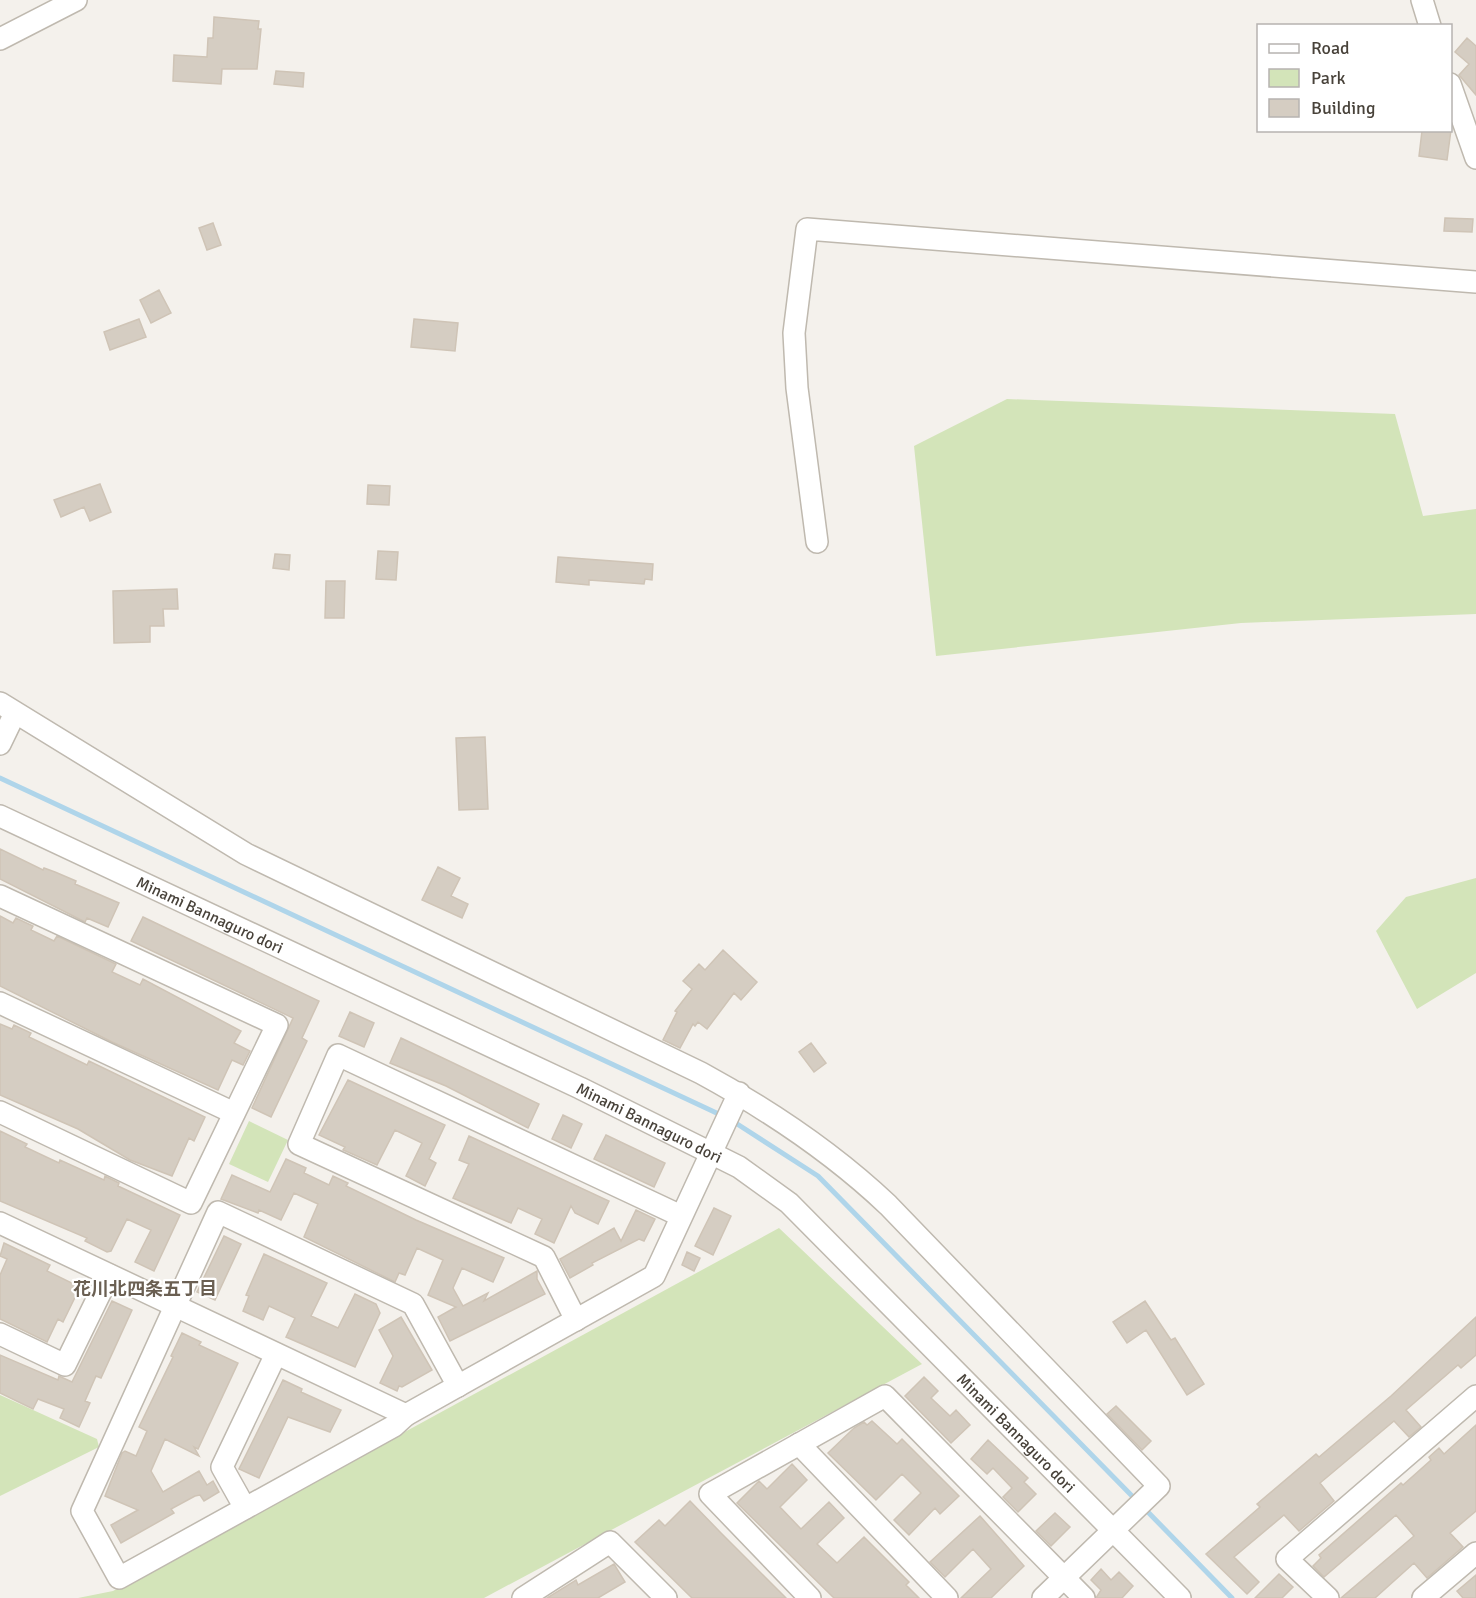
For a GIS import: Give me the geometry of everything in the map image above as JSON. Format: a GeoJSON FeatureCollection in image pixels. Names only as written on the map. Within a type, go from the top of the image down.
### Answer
{"type":"FeatureCollection","features":[{"type":"Feature","properties":{"kind":"street"},"geometry":{"type":"LineString","coordinates":[[0,39],[76,0]]}},
{"type":"Feature","properties":{"kind":"street"},"geometry":{"type":"LineString","coordinates":[[1422,0],[1429,24]]}},
{"type":"Feature","properties":{"kind":"street"},"geometry":{"type":"LineString","coordinates":[[1452,90],[1476,158]]}},
{"type":"Feature","properties":{"kind":"street"},"geometry":{"type":"LineString","coordinates":[[817,542],[797,388],[794,333],[807,229],[1476,282]]}},
{"type":"Feature","properties":{"kind":"street"},"geometry":{"type":"LineString","coordinates":[[0,744],[7,708],[246,854],[735,1101],[848,1167],[888,1204],[1159,1486],[1043,1598]]}},
{"type":"Feature","properties":{"kind":"street","name":"Minami Bannaguro dori"},"geometry":{"type":"LineString","coordinates":[[0,816],[580,1088],[739,1167],[789,1203],[1180,1598]]}},
{"type":"Feature","properties":{"kind":"street"},"geometry":{"type":"LineString","coordinates":[[0,896],[277,1025],[191,1203],[0,1112]]}},
{"type":"Feature","properties":{"kind":"street"},"geometry":{"type":"LineString","coordinates":[[0,1003],[234,1113]]}},
{"type":"Feature","properties":{"kind":"street"},"geometry":{"type":"LineString","coordinates":[[576,1320],[544,1257],[298,1144],[338,1055],[681,1216]]}},
{"type":"Feature","properties":{"kind":"street"},"geometry":{"type":"LineString","coordinates":[[458,1386],[413,1304],[218,1212],[82,1511],[119,1578],[394,1426],[406,1415],[458,1386],[576,1320],[654,1276],[735,1101]]}},
{"type":"Feature","properties":{"kind":"street"},"geometry":{"type":"LineString","coordinates":[[0,1223],[406,1415]]}},
{"type":"Feature","properties":{"kind":"street"},"geometry":{"type":"LineString","coordinates":[[0,1334],[65,1365],[109,1275]]}},
{"type":"Feature","properties":{"kind":"street"},"geometry":{"type":"LineString","coordinates":[[245,1508],[222,1467],[276,1354]]}},
{"type":"Feature","properties":{"kind":"street"},"geometry":{"type":"LineString","coordinates":[[810,1598],[710,1494],[885,1396],[1084,1598]]}},
{"type":"Feature","properties":{"kind":"street"},"geometry":{"type":"LineString","coordinates":[[1328,1598],[1287,1559],[1476,1396]]}},
{"type":"Feature","properties":{"kind":"street"},"geometry":{"type":"LineString","coordinates":[[799,1444],[947,1598]]}},
{"type":"Feature","properties":{"kind":"street"},"geometry":{"type":"LineString","coordinates":[[523,1598],[610,1542],[666,1598]]}},
{"type":"Feature","properties":{"kind":"street"},"geometry":{"type":"LineString","coordinates":[[1423,1598],[1476,1553]]}},
{"type":"Feature","properties":{"kind":"green space"},"geometry":{"type":"Polygon","coordinates":[[[1007,399],[1395,414],[1423,516],[1476,509],[1476,614],[1241,623],[936,656],[914,446],[1007,399]]]}},
{"type":"Feature","properties":{"kind":"green space"},"geometry":{"type":"Polygon","coordinates":[[[1476,878],[1476,973],[1417,1009],[1376,931],[1406,897],[1476,878]]]}},
{"type":"Feature","properties":{"kind":"green space"},"geometry":{"type":"Polygon","coordinates":[[[249,1121],[288,1140],[268,1182],[229,1164],[249,1121]]]}},
{"type":"Feature","properties":{"kind":"green space"},"geometry":{"type":"Polygon","coordinates":[[[779,1228],[922,1364],[484,1598],[78,1598],[113,1591],[779,1228]]]}},
{"type":"Feature","properties":{"kind":"green space"},"geometry":{"type":"Polygon","coordinates":[[[0,1395],[97,1439],[99,1447],[0,1496],[0,1395]]]}},
{"type":"Feature","properties":{"kind":"building"},"geometry":{"type":"Polygon","coordinates":[[[214,17],[259,21],[258,29],[261,29],[257,69],[222,69],[221,84],[173,81],[174,55],[207,57],[208,38],[213,38],[214,17]]]}},
{"type":"Feature","properties":{"kind":"building"},"geometry":{"type":"Polygon","coordinates":[[[1467,38],[1476,46],[1476,95],[1459,75],[1469,64],[1455,52],[1467,38]]]}},
{"type":"Feature","properties":{"kind":"building"},"geometry":{"type":"Polygon","coordinates":[[[276,71],[304,73],[303,87],[274,84],[276,71]]]}},
{"type":"Feature","properties":{"kind":"building"},"geometry":{"type":"Polygon","coordinates":[[[1422,132],[1451,132],[1447,160],[1419,156],[1422,132]]]}},
{"type":"Feature","properties":{"kind":"building"},"geometry":{"type":"Polygon","coordinates":[[[1445,218],[1473,219],[1472,232],[1444,231],[1445,218]]]}},
{"type":"Feature","properties":{"kind":"building"},"geometry":{"type":"Polygon","coordinates":[[[213,223],[221,245],[207,250],[199,228],[213,223]]]}},
{"type":"Feature","properties":{"kind":"building"},"geometry":{"type":"Polygon","coordinates":[[[159,290],[171,313],[151,323],[140,300],[159,290]]]}},
{"type":"Feature","properties":{"kind":"building"},"geometry":{"type":"Polygon","coordinates":[[[139,319],[146,337],[110,350],[104,332],[139,319]]]}},
{"type":"Feature","properties":{"kind":"building"},"geometry":{"type":"Polygon","coordinates":[[[414,319],[458,323],[455,351],[411,347],[414,319]]]}},
{"type":"Feature","properties":{"kind":"building"},"geometry":{"type":"Polygon","coordinates":[[[100,484],[111,512],[90,521],[84,507],[61,517],[54,500],[100,484]]]}},
{"type":"Feature","properties":{"kind":"building"},"geometry":{"type":"Polygon","coordinates":[[[368,485],[390,486],[389,505],[367,504],[368,485]]]}},
{"type":"Feature","properties":{"kind":"building"},"geometry":{"type":"Polygon","coordinates":[[[378,551],[398,552],[396,580],[376,579],[378,551]]]}},
{"type":"Feature","properties":{"kind":"building"},"geometry":{"type":"Polygon","coordinates":[[[275,554],[290,555],[289,570],[273,568],[275,554]]]}},
{"type":"Feature","properties":{"kind":"building"},"geometry":{"type":"Polygon","coordinates":[[[558,557],[653,564],[652,580],[645,579],[644,584],[589,580],[589,585],[556,582],[558,557]]]}},
{"type":"Feature","properties":{"kind":"building"},"geometry":{"type":"Polygon","coordinates":[[[326,581],[345,581],[344,618],[325,618],[326,581]]]}},
{"type":"Feature","properties":{"kind":"building"},"geometry":{"type":"Polygon","coordinates":[[[177,589],[178,609],[163,609],[164,626],[150,626],[150,642],[114,643],[113,591],[177,589]]]}},
{"type":"Feature","properties":{"kind":"building"},"geometry":{"type":"Polygon","coordinates":[[[485,737],[488,809],[459,810],[456,738],[485,737]]]}},
{"type":"Feature","properties":{"kind":"building"},"geometry":{"type":"Polygon","coordinates":[[[0,849],[43,870],[44,868],[76,881],[75,884],[119,903],[108,927],[87,918],[85,922],[0,879],[0,849]]]}},
{"type":"Feature","properties":{"kind":"building"},"geometry":{"type":"Polygon","coordinates":[[[438,867],[460,878],[451,896],[468,904],[462,918],[422,900],[438,867]]]}},
{"type":"Feature","properties":{"kind":"building"},"geometry":{"type":"Polygon","coordinates":[[[0,916],[13,923],[16,918],[33,926],[31,930],[54,941],[57,936],[116,964],[112,972],[140,985],[143,979],[241,1031],[234,1043],[250,1051],[243,1065],[232,1060],[218,1090],[112,1042],[0,986],[0,916]]]}},
{"type":"Feature","properties":{"kind":"building"},"geometry":{"type":"Polygon","coordinates":[[[143,917],[319,1001],[302,1038],[307,1041],[271,1117],[252,1108],[293,1018],[131,941],[143,917]]]}},
{"type":"Feature","properties":{"kind":"building"},"geometry":{"type":"Polygon","coordinates":[[[723,950],[757,982],[741,1000],[734,993],[707,1029],[698,1022],[695,1026],[693,1024],[680,1048],[663,1040],[677,1012],[675,1011],[692,989],[683,981],[699,964],[705,970],[723,950]]]}},
{"type":"Feature","properties":{"kind":"building"},"geometry":{"type":"Polygon","coordinates":[[[350,1012],[374,1023],[364,1047],[339,1036],[350,1012]]]}},
{"type":"Feature","properties":{"kind":"building"},"geometry":{"type":"Polygon","coordinates":[[[0,1024],[12,1029],[14,1025],[31,1033],[29,1037],[87,1065],[89,1061],[205,1117],[194,1141],[189,1138],[172,1176],[130,1160],[78,1129],[0,1095],[0,1024]]]}},
{"type":"Feature","properties":{"kind":"building"},"geometry":{"type":"Polygon","coordinates":[[[401,1038],[539,1104],[528,1128],[446,1086],[390,1063],[401,1038]]]}},
{"type":"Feature","properties":{"kind":"building"},"geometry":{"type":"Polygon","coordinates":[[[811,1043],[826,1063],[814,1072],[799,1052],[811,1043]]]}},
{"type":"Feature","properties":{"kind":"building"},"geometry":{"type":"Polygon","coordinates":[[[348,1080],[445,1125],[429,1159],[436,1163],[425,1186],[406,1176],[422,1143],[395,1130],[377,1165],[343,1150],[345,1147],[319,1135],[348,1080]]]}},
{"type":"Feature","properties":{"kind":"building"},"geometry":{"type":"Polygon","coordinates":[[[563,1115],[582,1124],[571,1148],[552,1139],[563,1115]]]}},
{"type":"Feature","properties":{"kind":"building"},"geometry":{"type":"Polygon","coordinates":[[[0,1131],[27,1144],[25,1147],[59,1163],[60,1160],[104,1180],[105,1176],[119,1183],[118,1186],[180,1215],[154,1271],[135,1262],[151,1230],[127,1219],[111,1251],[107,1252],[85,1241],[87,1238],[0,1201],[0,1131]]]}},
{"type":"Feature","properties":{"kind":"building"},"geometry":{"type":"Polygon","coordinates":[[[606,1135],[665,1163],[654,1187],[594,1159],[606,1135]]]}},
{"type":"Feature","properties":{"kind":"building"},"geometry":{"type":"Polygon","coordinates":[[[469,1136],[609,1201],[598,1224],[575,1213],[571,1206],[554,1243],[535,1234],[542,1219],[518,1208],[511,1223],[453,1198],[469,1164],[459,1160],[469,1136]]]}},
{"type":"Feature","properties":{"kind":"building"},"geometry":{"type":"Polygon","coordinates":[[[286,1159],[306,1168],[304,1173],[329,1185],[333,1176],[348,1183],[346,1186],[416,1220],[504,1258],[493,1282],[462,1268],[453,1288],[463,1306],[488,1293],[484,1301],[537,1271],[537,1279],[545,1294],[450,1341],[438,1317],[456,1307],[428,1295],[443,1260],[417,1248],[405,1275],[399,1273],[395,1282],[304,1237],[318,1204],[294,1193],[281,1220],[259,1210],[258,1213],[221,1199],[232,1175],[270,1192],[286,1159]]]}},
{"type":"Feature","properties":{"kind":"building"},"geometry":{"type":"Polygon","coordinates":[[[714,1208],[731,1216],[713,1255],[695,1246],[714,1208]]]}},
{"type":"Feature","properties":{"kind":"building"},"geometry":{"type":"Polygon","coordinates":[[[636,1210],[655,1219],[644,1241],[639,1239],[592,1263],[593,1265],[570,1278],[560,1259],[614,1228],[621,1241],[636,1210]]]}},
{"type":"Feature","properties":{"kind":"building"},"geometry":{"type":"Polygon","coordinates":[[[224,1236],[241,1244],[215,1300],[197,1292],[224,1236]]]}},
{"type":"Feature","properties":{"kind":"building"},"geometry":{"type":"Polygon","coordinates":[[[4,1243],[50,1265],[47,1271],[80,1287],[63,1322],[58,1319],[47,1342],[0,1319],[0,1275],[7,1259],[0,1256],[4,1243]]]}},
{"type":"Feature","properties":{"kind":"building"},"geometry":{"type":"Polygon","coordinates":[[[687,1252],[700,1258],[694,1271],[682,1265],[687,1252]]]}},
{"type":"Feature","properties":{"kind":"building"},"geometry":{"type":"Polygon","coordinates":[[[264,1254],[327,1283],[311,1316],[338,1328],[355,1294],[376,1304],[380,1313],[355,1367],[286,1337],[295,1318],[269,1306],[263,1320],[243,1311],[249,1296],[246,1295],[264,1254]]]}},
{"type":"Feature","properties":{"kind":"building"},"geometry":{"type":"Polygon","coordinates":[[[112,1301],[132,1310],[101,1378],[96,1376],[85,1401],[90,1403],[79,1427],[60,1418],[64,1409],[38,1399],[33,1409],[0,1393],[0,1355],[58,1380],[59,1376],[72,1382],[112,1301]]]}},
{"type":"Feature","properties":{"kind":"building"},"geometry":{"type":"Polygon","coordinates":[[[1145,1301],[1171,1340],[1175,1338],[1204,1384],[1187,1395],[1146,1330],[1127,1343],[1113,1322],[1145,1301]]]}},
{"type":"Feature","properties":{"kind":"building"},"geometry":{"type":"Polygon","coordinates":[[[401,1317],[432,1370],[402,1387],[399,1386],[397,1391],[380,1383],[393,1356],[379,1330],[401,1317]]]}},
{"type":"Feature","properties":{"kind":"building"},"geometry":{"type":"Polygon","coordinates":[[[1476,1317],[1476,1355],[1461,1368],[1458,1365],[1406,1410],[1421,1427],[1409,1437],[1394,1421],[1320,1483],[1334,1501],[1299,1531],[1284,1515],[1234,1557],[1259,1582],[1247,1594],[1206,1554],[1260,1507],[1257,1504],[1316,1454],[1319,1457],[1391,1396],[1476,1317]]]}},
{"type":"Feature","properties":{"kind":"building"},"geometry":{"type":"Polygon","coordinates":[[[182,1333],[201,1342],[199,1345],[238,1363],[198,1449],[194,1447],[199,1456],[165,1439],[151,1471],[163,1492],[199,1471],[207,1485],[213,1481],[219,1492],[204,1501],[200,1495],[195,1496],[171,1509],[174,1513],[121,1543],[111,1525],[138,1510],[105,1496],[122,1453],[125,1451],[136,1456],[147,1431],[139,1427],[182,1333]]]}},
{"type":"Feature","properties":{"kind":"building"},"geometry":{"type":"Polygon","coordinates":[[[924,1377],[938,1391],[931,1398],[950,1416],[956,1410],[970,1425],[951,1443],[905,1396],[924,1377]]]}},
{"type":"Feature","properties":{"kind":"building"},"geometry":{"type":"Polygon","coordinates":[[[283,1380],[302,1389],[301,1392],[341,1410],[330,1432],[288,1417],[259,1478],[239,1469],[283,1380]]]}},
{"type":"Feature","properties":{"kind":"building"},"geometry":{"type":"Polygon","coordinates":[[[1116,1406],[1151,1441],[1142,1450],[1107,1414],[1116,1406]]]}},
{"type":"Feature","properties":{"kind":"building"},"geometry":{"type":"Polygon","coordinates":[[[872,1421],[897,1444],[902,1439],[959,1496],[940,1514],[935,1508],[909,1535],[894,1520],[921,1493],[902,1474],[876,1500],[828,1453],[854,1428],[864,1422],[867,1425],[872,1421]]]}},
{"type":"Feature","properties":{"kind":"building"},"geometry":{"type":"Polygon","coordinates":[[[1476,1425],[1476,1511],[1450,1533],[1463,1547],[1427,1578],[1414,1563],[1375,1598],[1341,1598],[1414,1536],[1396,1515],[1324,1577],[1313,1566],[1321,1558],[1319,1555],[1401,1483],[1403,1485],[1431,1460],[1429,1457],[1439,1448],[1444,1454],[1476,1425]]]}},
{"type":"Feature","properties":{"kind":"building"},"geometry":{"type":"Polygon","coordinates":[[[988,1440],[1028,1478],[1024,1482],[1036,1494],[1018,1512],[1003,1497],[1012,1488],[993,1468],[987,1474],[971,1459],[988,1440]]]}},
{"type":"Feature","properties":{"kind":"building"},"geometry":{"type":"Polygon","coordinates":[[[792,1464],[807,1480],[780,1507],[801,1529],[829,1502],[844,1518],[817,1544],[837,1563],[864,1537],[909,1582],[906,1585],[919,1598],[834,1598],[737,1503],[759,1481],[767,1489],[792,1464]]]}},
{"type":"Feature","properties":{"kind":"building"},"geometry":{"type":"Polygon","coordinates":[[[690,1501],[786,1598],[692,1598],[635,1542],[659,1520],[665,1526],[690,1501]]]}},
{"type":"Feature","properties":{"kind":"building"},"geometry":{"type":"Polygon","coordinates":[[[1055,1513],[1070,1527],[1051,1546],[1036,1531],[1055,1513]]]}},
{"type":"Feature","properties":{"kind":"building"},"geometry":{"type":"Polygon","coordinates":[[[980,1516],[1024,1566],[991,1598],[961,1598],[991,1569],[973,1549],[945,1577],[930,1562],[980,1516]]]}},
{"type":"Feature","properties":{"kind":"building"},"geometry":{"type":"Polygon","coordinates":[[[614,1564],[625,1582],[598,1598],[547,1598],[576,1580],[578,1585],[614,1564]]]}},
{"type":"Feature","properties":{"kind":"building"},"geometry":{"type":"Polygon","coordinates":[[[1101,1569],[1111,1580],[1119,1572],[1133,1586],[1122,1598],[1096,1598],[1101,1590],[1091,1580],[1101,1569]]]}},
{"type":"Feature","properties":{"kind":"building"},"geometry":{"type":"Polygon","coordinates":[[[1279,1574],[1293,1587],[1282,1598],[1255,1598],[1279,1574]]]}},
{"type":"Feature","properties":{"kind":"building"},"geometry":{"type":"Polygon","coordinates":[[[1476,1575],[1476,1598],[1463,1598],[1457,1591],[1476,1575]]]}},
{"type":"Feature","properties":{"kind":"waterway"},"geometry":{"type":"LineString","coordinates":[[0,778],[723,1116]]}},
{"type":"Feature","properties":{"kind":"waterway"},"geometry":{"type":"LineString","coordinates":[[731,1120],[818,1176],[1136,1500]]}},
{"type":"Feature","properties":{"kind":"waterway"},"geometry":{"type":"LineString","coordinates":[[1143,1507],[1232,1598]]}},
{"type":"Feature","properties":{"kind":"district","name":"花川北四条五丁目"},"geometry":{"type":"Point","coordinates":[145,1289]}}]}
